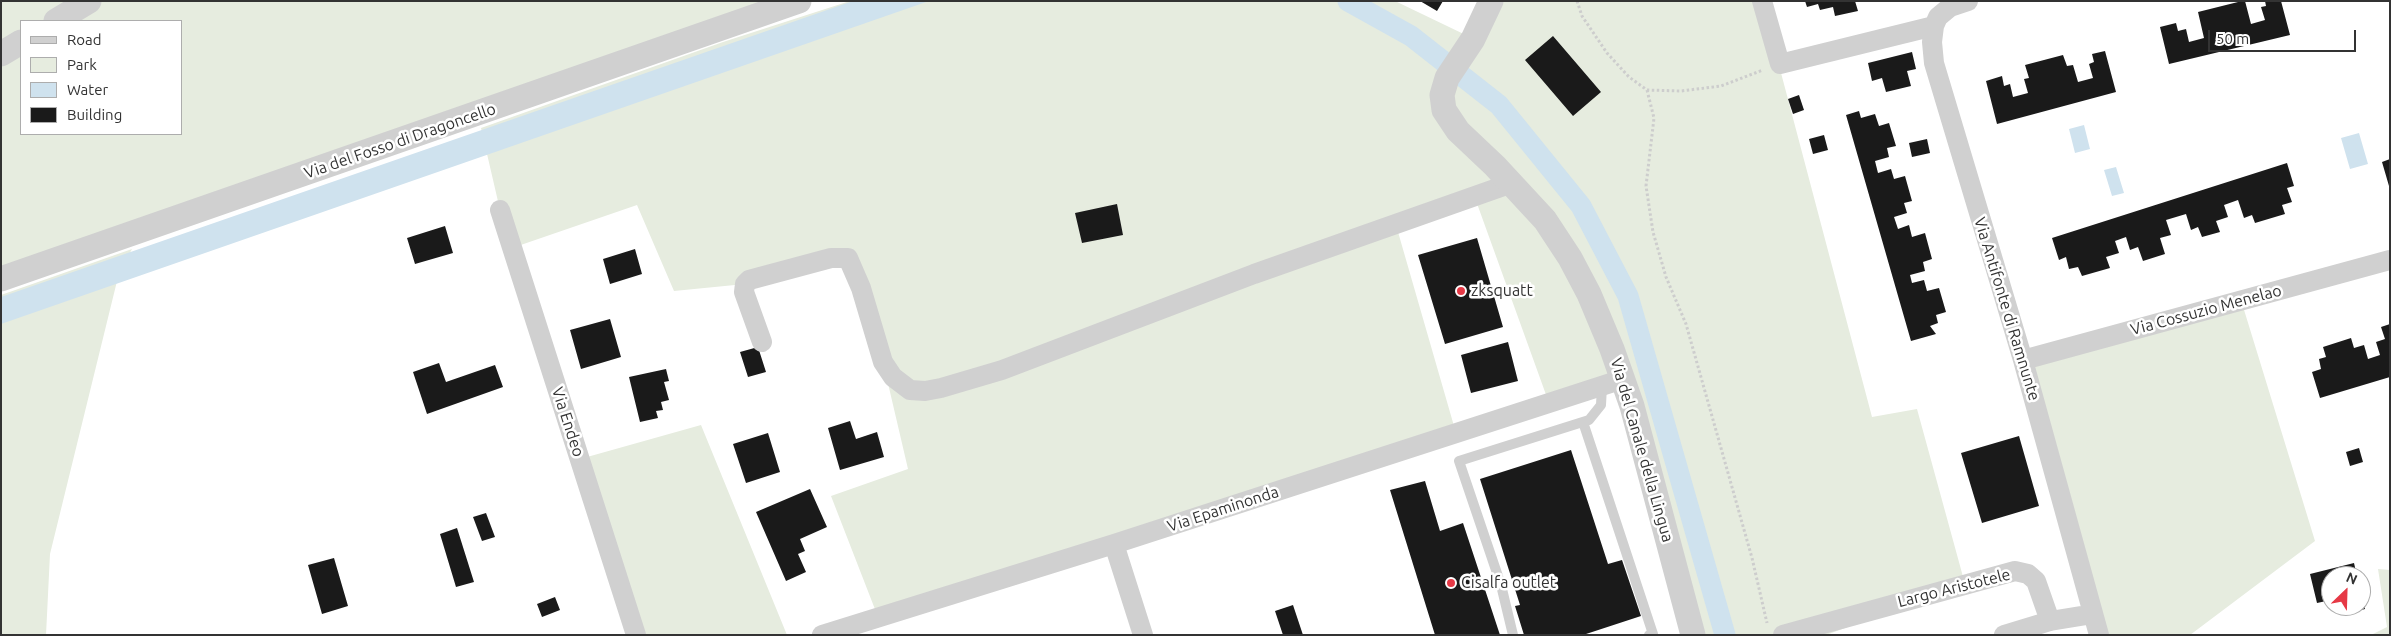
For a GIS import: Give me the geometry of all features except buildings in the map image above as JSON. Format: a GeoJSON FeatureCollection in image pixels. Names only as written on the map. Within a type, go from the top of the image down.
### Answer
{"type":"FeatureCollection","features":[{"type":"Feature","properties":{"kind":"street"},"geometry":{"type":"LineString","coordinates":[[58,20],[89,1]]}},
{"type":"Feature","properties":{"kind":"street","name":"Via del Fosso di Dragoncello"},"geometry":{"type":"LineString","coordinates":[[1,279],[799,1]]}},
{"type":"Feature","properties":{"kind":"street","name":"Via del Canale della Lingua"},"geometry":{"type":"LineString","coordinates":[[1491,1],[1473,39],[1447,78],[1442,95],[1444,110],[1454,127],[1512,183],[1545,220],[1575,266],[1598,312],[1613,382],[1640,433],[1693,635]]}},
{"type":"Feature","properties":{"kind":"street"},"geometry":{"type":"LineString","coordinates":[[1762,1],[1780,64],[1934,26],[1945,10],[1968,1]]}},
{"type":"Feature","properties":{"kind":"street","name":"Via Antifonte di Ramnunte"},"geometry":{"type":"LineString","coordinates":[[1934,26],[1932,49],[1935,70],[2023,360],[2100,635]]}},
{"type":"Feature","properties":{"kind":"street"},"geometry":{"type":"LineString","coordinates":[[1,54],[20,43]]}},
{"type":"Feature","properties":{"kind":"street"},"geometry":{"type":"LineString","coordinates":[[762,342],[744,292],[745,284],[749,280],[831,258],[848,258],[861,288],[883,362],[893,377],[910,390],[925,391],[941,388],[1002,370],[1254,274],[1512,183]]}},
{"type":"Feature","properties":{"kind":"street","name":"Via Endeo"},"geometry":{"type":"LineString","coordinates":[[500,210],[636,635]]}},
{"type":"Feature","properties":{"kind":"street","name":"Via Cossuzio Menelao"},"geometry":{"type":"LineString","coordinates":[[2023,360],[2390,260]]}},
{"type":"Feature","properties":{"kind":"street","name":"Via Epaminonda"},"geometry":{"type":"LineString","coordinates":[[822,635],[1114,544],[1613,382]]}},
{"type":"Feature","properties":{"kind":"street"},"geometry":{"type":"LineString","coordinates":[[1114,544],[1142,635]]}},
{"type":"Feature","properties":{"kind":"street","name":"Largo Aristotele"},"geometry":{"type":"LineString","coordinates":[[1775,630],[2015,571],[2028,574],[2036,581],[2050,622]]}},
{"type":"Feature","properties":{"kind":"street"},"geometry":{"type":"LineString","coordinates":[[2004,635],[2050,622],[2093,614]]}},
{"type":"Feature","properties":{"kind":"lane"},"geometry":{"type":"LineString","coordinates":[[1513,635],[1500,585],[1459,461],[1583,422],[1595,414],[1613,382]]}},
{"type":"Feature","properties":{"kind":"lane"},"geometry":{"type":"LineString","coordinates":[[1583,422],[1653,634],[1649,635]]}},
{"type":"Feature","properties":{"kind":"path"},"geometry":{"type":"LineString","coordinates":[[1577,1],[1582,16],[1607,53],[1629,77],[1646,90],[1681,91],[1720,86],[1780,64]]}},
{"type":"Feature","properties":{"kind":"path"},"geometry":{"type":"LineString","coordinates":[[1646,90],[1654,118],[1646,186],[1654,232],[1666,277],[1686,324],[1752,558],[1775,630]]}},
{"type":"Feature","properties":{"kind":"green space"},"geometry":{"type":"Polygon","coordinates":[[[1,1],[798,1],[1,279],[1,1]]]}},
{"type":"Feature","properties":{"kind":"green space"},"geometry":{"type":"Polygon","coordinates":[[[850,1],[1395,1],[1472,38],[1491,1],[1762,1],[1872,417],[1917,409],[1965,584],[1826,635],[1697,635],[1623,379],[1549,403],[1475,198],[1396,225],[1456,433],[878,617],[831,496],[908,469],[883,362],[842,257],[745,284],[674,291],[637,205],[512,248],[500,210],[481,128],[723,42],[850,1]]]}},
{"type":"Feature","properties":{"kind":"green space"},"geometry":{"type":"Polygon","coordinates":[[[132,249],[119,273],[50,554],[46,635],[1,635],[1,295],[132,249]]]}},
{"type":"Feature","properties":{"kind":"green space"},"geometry":{"type":"Polygon","coordinates":[[[2241,300],[2315,541],[2190,635],[2099,635],[2023,360],[2241,300]]]}},
{"type":"Feature","properties":{"kind":"green space"},"geometry":{"type":"Polygon","coordinates":[[[701,425],[787,635],[636,635],[580,459],[701,425]]]}},
{"type":"Feature","properties":{"kind":"green space"},"geometry":{"type":"Polygon","coordinates":[[[2378,569],[2390,570],[2390,635],[2371,635],[2387,627],[2378,569]]]}},
{"type":"Feature","properties":{"kind":"water"},"geometry":{"type":"Polygon","coordinates":[[[853,1],[929,1],[1,324],[1,297],[853,1]]]}},
{"type":"Feature","properties":{"kind":"water"},"geometry":{"type":"Polygon","coordinates":[[[2084,125],[2090,149],[2075,153],[2069,129],[2084,125]]]}},
{"type":"Feature","properties":{"kind":"water"},"geometry":{"type":"Polygon","coordinates":[[[2359,133],[2368,164],[2350,169],[2341,138],[2359,133]]]}},
{"type":"Feature","properties":{"kind":"water"},"geometry":{"type":"Polygon","coordinates":[[[2116,167],[2124,193],[2112,196],[2104,170],[2116,167]]]}},
{"type":"Feature","properties":{"kind":"waterway"},"geometry":{"type":"LineString","coordinates":[[1348,1],[1411,36],[1499,105],[1581,206],[1628,296],[1725,635]]}},
{"type":"Feature","properties":{"kind":"place","name":"zksquatt"},"geometry":{"type":"Point","coordinates":[1461,291]}},
{"type":"Feature","properties":{"kind":"place","name":"Cisalfa outlet"},"geometry":{"type":"Point","coordinates":[1451,583]}}]}
